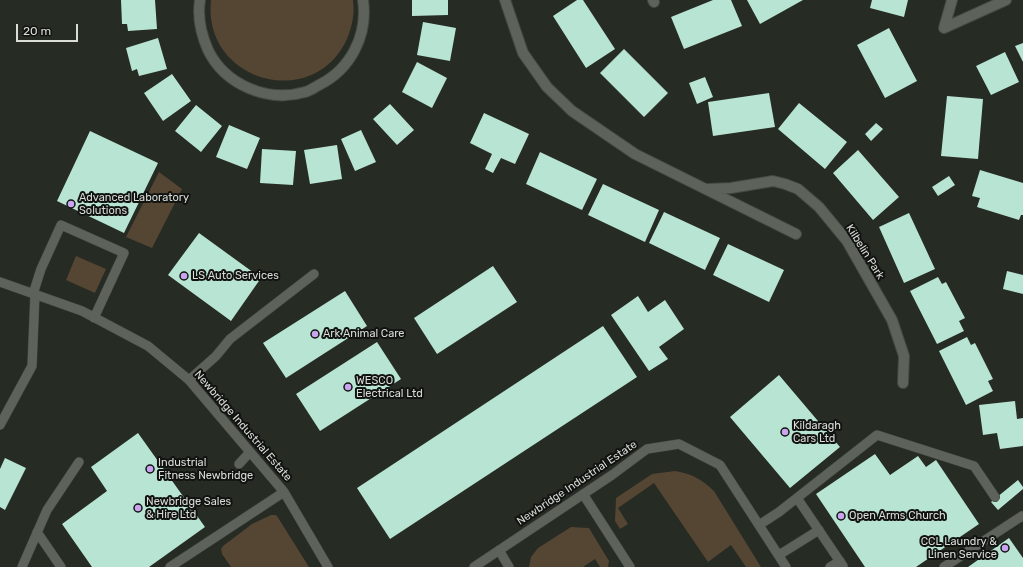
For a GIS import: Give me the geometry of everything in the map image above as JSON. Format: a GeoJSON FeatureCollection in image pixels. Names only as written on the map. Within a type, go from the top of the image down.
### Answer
{"type":"FeatureCollection","features":[{"type":"Feature","properties":{"kind":"street"},"geometry":{"type":"LineString","coordinates":[[200,0],[198,10],[202,36],[213,60],[231,78],[254,91],[280,95],[306,92],[329,80],[348,62],[360,39],[364,13],[362,0]]}},
{"type":"Feature","properties":{"kind":"street"},"geometry":{"type":"LineString","coordinates":[[505,0],[523,53],[547,87],[567,106],[635,154],[796,234]]}},
{"type":"Feature","properties":{"kind":"street"},"geometry":{"type":"LineString","coordinates":[[952,0],[944,28],[1006,0]]}},
{"type":"Feature","properties":{"kind":"street","name":"Kilbelin Park"},"geometry":{"type":"LineString","coordinates":[[706,190],[731,188],[773,181],[798,189],[819,207],[847,241],[892,320],[904,356],[903,383]]}},
{"type":"Feature","properties":{"kind":"lane"},"geometry":{"type":"LineString","coordinates":[[0,425],[32,366],[34,294],[41,269],[61,225],[124,253],[94,318]]}},
{"type":"Feature","properties":{"kind":"lane"},"geometry":{"type":"LineString","coordinates":[[189,380],[216,356],[230,339],[314,274]]}},
{"type":"Feature","properties":{"kind":"lane","name":"Newbridge Industrial Estate"},"geometry":{"type":"LineString","coordinates":[[0,282],[82,311],[148,346],[189,380],[284,492],[328,567]]}},
{"type":"Feature","properties":{"kind":"lane"},"geometry":{"type":"LineString","coordinates":[[759,525],[779,512],[877,435],[974,466],[994,497]]}},
{"type":"Feature","properties":{"kind":"lane","name":"Newbridge Industrial Estate"},"geometry":{"type":"LineString","coordinates":[[474,567],[647,450],[679,444],[720,465],[786,567]]}},
{"type":"Feature","properties":{"kind":"lane"},"geometry":{"type":"LineString","coordinates":[[239,464],[250,452]]}},
{"type":"Feature","properties":{"kind":"lane"},"geometry":{"type":"LineString","coordinates":[[22,567],[47,510],[80,462]]}},
{"type":"Feature","properties":{"kind":"lane"},"geometry":{"type":"LineString","coordinates":[[170,567],[284,492]]}},
{"type":"Feature","properties":{"kind":"lane"},"geometry":{"type":"LineString","coordinates":[[583,494],[630,567]]}},
{"type":"Feature","properties":{"kind":"lane"},"geometry":{"type":"LineString","coordinates":[[797,498],[841,564],[830,567]]}},
{"type":"Feature","properties":{"kind":"lane"},"geometry":{"type":"LineString","coordinates":[[944,567],[1022,516],[1023,517]]}},
{"type":"Feature","properties":{"kind":"lane"},"geometry":{"type":"LineString","coordinates":[[779,555],[819,530]]}},
{"type":"Feature","properties":{"kind":"lane"},"geometry":{"type":"LineString","coordinates":[[37,532],[61,567]]}},
{"type":"Feature","properties":{"kind":"lane"},"geometry":{"type":"LineString","coordinates":[[499,550],[509,567]]}},
{"type":"Feature","properties":{"kind":"shaded area"},"geometry":{"type":"Polygon","coordinates":[[[211,0],[353,0],[352,25],[347,39],[331,62],[310,76],[287,81],[263,78],[241,67],[224,51],[213,28],[211,0]]]}},
{"type":"Feature","properties":{"kind":"shaded area"},"geometry":{"type":"Polygon","coordinates":[[[159,172],[182,189],[152,248],[126,237],[159,172]]]}},
{"type":"Feature","properties":{"kind":"shaded area"},"geometry":{"type":"Polygon","coordinates":[[[76,256],[106,269],[95,293],[66,280],[76,256]]]}},
{"type":"Feature","properties":{"kind":"shaded area"},"geometry":{"type":"Polygon","coordinates":[[[675,471],[696,478],[705,483],[714,491],[761,567],[746,567],[731,545],[708,562],[654,483],[618,508],[628,524],[620,529],[615,521],[616,498],[652,474],[675,471]]]}},
{"type":"Feature","properties":{"kind":"shaded area"},"geometry":{"type":"Polygon","coordinates":[[[271,515],[277,516],[309,567],[231,567],[222,554],[221,549],[223,546],[252,524],[271,515]]]}},
{"type":"Feature","properties":{"kind":"shaded area"},"geometry":{"type":"Polygon","coordinates":[[[571,527],[589,528],[609,561],[608,567],[600,567],[595,559],[583,567],[529,567],[531,557],[538,548],[571,527]]]}},
{"type":"Feature","properties":{"kind":"building"},"geometry":{"type":"Polygon","coordinates":[[[121,0],[155,0],[157,29],[128,31],[127,24],[122,24],[121,0]]]}},
{"type":"Feature","properties":{"kind":"building"},"geometry":{"type":"Polygon","coordinates":[[[412,0],[448,0],[448,15],[412,16],[412,0]]]}},
{"type":"Feature","properties":{"kind":"building"},"geometry":{"type":"Polygon","coordinates":[[[577,0],[583,0],[615,49],[586,68],[553,16],[577,0]]]}},
{"type":"Feature","properties":{"kind":"building"},"geometry":{"type":"Polygon","coordinates":[[[713,0],[731,0],[742,26],[684,49],[671,17],[713,0]]]}},
{"type":"Feature","properties":{"kind":"building"},"geometry":{"type":"Polygon","coordinates":[[[747,0],[803,0],[760,24],[747,0]]]}},
{"type":"Feature","properties":{"kind":"building"},"geometry":{"type":"Polygon","coordinates":[[[872,0],[908,0],[904,17],[870,8],[872,0]]]}},
{"type":"Feature","properties":{"kind":"building"},"geometry":{"type":"Polygon","coordinates":[[[423,22],[456,28],[450,61],[417,55],[423,22]]]}},
{"type":"Feature","properties":{"kind":"building"},"geometry":{"type":"Polygon","coordinates":[[[889,28],[917,81],[885,98],[857,45],[889,28]]]}},
{"type":"Feature","properties":{"kind":"building"},"geometry":{"type":"Polygon","coordinates":[[[158,38],[167,69],[139,76],[137,69],[132,71],[126,48],[158,38]]]}},
{"type":"Feature","properties":{"kind":"building"},"geometry":{"type":"Polygon","coordinates":[[[1023,43],[1023,62],[1015,46],[1023,43]]]}},
{"type":"Feature","properties":{"kind":"building"},"geometry":{"type":"Polygon","coordinates":[[[624,49],[668,93],[644,117],[600,73],[624,49]]]}},
{"type":"Feature","properties":{"kind":"building"},"geometry":{"type":"Polygon","coordinates":[[[1005,52],[1019,82],[991,95],[976,66],[1005,52]]]}},
{"type":"Feature","properties":{"kind":"building"},"geometry":{"type":"Polygon","coordinates":[[[417,62],[447,78],[432,108],[402,92],[417,62]]]}},
{"type":"Feature","properties":{"kind":"building"},"geometry":{"type":"Polygon","coordinates":[[[172,74],[191,101],[163,121],[144,93],[172,74]]]}},
{"type":"Feature","properties":{"kind":"building"},"geometry":{"type":"Polygon","coordinates":[[[705,77],[713,97],[697,104],[689,83],[705,77]]]}},
{"type":"Feature","properties":{"kind":"building"},"geometry":{"type":"Polygon","coordinates":[[[769,93],[775,127],[713,136],[708,102],[769,93]]]}},
{"type":"Feature","properties":{"kind":"building"},"geometry":{"type":"Polygon","coordinates":[[[947,96],[983,99],[978,159],[941,156],[947,96]]]}},
{"type":"Feature","properties":{"kind":"building"},"geometry":{"type":"Polygon","coordinates":[[[799,103],[847,142],[825,169],[778,129],[799,103]]]}},
{"type":"Feature","properties":{"kind":"building"},"geometry":{"type":"Polygon","coordinates":[[[390,104],[414,130],[397,145],[373,119],[390,104]]]}},
{"type":"Feature","properties":{"kind":"building"},"geometry":{"type":"Polygon","coordinates":[[[196,105],[222,126],[201,152],[175,131],[196,105]]]}},
{"type":"Feature","properties":{"kind":"building"},"geometry":{"type":"Polygon","coordinates":[[[484,113],[529,134],[515,164],[501,158],[493,173],[485,169],[492,154],[470,143],[484,113]]]}},
{"type":"Feature","properties":{"kind":"building"},"geometry":{"type":"Polygon","coordinates":[[[876,123],[883,129],[871,141],[865,134],[876,123]]]}},
{"type":"Feature","properties":{"kind":"building"},"geometry":{"type":"Polygon","coordinates":[[[229,125],[260,138],[247,169],[216,157],[229,125]]]}},
{"type":"Feature","properties":{"kind":"building"},"geometry":{"type":"Polygon","coordinates":[[[361,130],[376,162],[355,171],[341,139],[361,130]]]}},
{"type":"Feature","properties":{"kind":"building"},"geometry":{"type":"Polygon","coordinates":[[[90,131],[158,163],[124,233],[57,201],[90,131]]]}},
{"type":"Feature","properties":{"kind":"building"},"geometry":{"type":"Polygon","coordinates":[[[337,145],[342,179],[310,184],[304,150],[337,145]]]}},
{"type":"Feature","properties":{"kind":"building"},"geometry":{"type":"Polygon","coordinates":[[[262,149],[296,151],[293,185],[260,183],[262,149]]]}},
{"type":"Feature","properties":{"kind":"building"},"geometry":{"type":"Polygon","coordinates":[[[858,150],[899,197],[873,220],[833,173],[858,150]]]}},
{"type":"Feature","properties":{"kind":"building"},"geometry":{"type":"Polygon","coordinates":[[[540,152],[597,179],[582,210],[526,184],[540,152]]]}},
{"type":"Feature","properties":{"kind":"building"},"geometry":{"type":"Polygon","coordinates":[[[980,170],[1023,183],[1023,215],[1021,215],[1019,220],[977,207],[980,198],[972,196],[980,170]]]}},
{"type":"Feature","properties":{"kind":"building"},"geometry":{"type":"Polygon","coordinates":[[[949,176],[955,185],[938,196],[932,187],[949,176]]]}},
{"type":"Feature","properties":{"kind":"building"},"geometry":{"type":"Polygon","coordinates":[[[603,184],[659,210],[645,242],[588,215],[603,184]]]}},
{"type":"Feature","properties":{"kind":"building"},"geometry":{"type":"Polygon","coordinates":[[[664,212],[720,238],[705,270],[649,243],[664,212]]]}},
{"type":"Feature","properties":{"kind":"building"},"geometry":{"type":"Polygon","coordinates":[[[909,213],[935,269],[904,283],[879,227],[909,213]]]}},
{"type":"Feature","properties":{"kind":"building"},"geometry":{"type":"Polygon","coordinates":[[[199,233],[261,278],[231,321],[168,275],[199,233]]]}},
{"type":"Feature","properties":{"kind":"building"},"geometry":{"type":"Polygon","coordinates":[[[728,244],[784,270],[769,302],[713,275],[728,244]]]}},
{"type":"Feature","properties":{"kind":"building"},"geometry":{"type":"Polygon","coordinates":[[[493,266],[517,302],[437,354],[414,318],[493,266]]]}},
{"type":"Feature","properties":{"kind":"building"},"geometry":{"type":"Polygon","coordinates":[[[1007,271],[1023,275],[1023,294],[1003,289],[1007,271]]]}},
{"type":"Feature","properties":{"kind":"building"},"geometry":{"type":"Polygon","coordinates":[[[938,277],[942,284],[946,282],[965,318],[959,321],[964,331],[937,344],[910,291],[938,277]]]}},
{"type":"Feature","properties":{"kind":"building","name":"Ark Animal Care"},"geometry":{"type":"Polygon","coordinates":[[[345,291],[367,326],[286,378],[263,343],[345,291]]]}},
{"type":"Feature","properties":{"kind":"building"},"geometry":{"type":"Polygon","coordinates":[[[638,296],[648,312],[665,300],[684,329],[659,347],[668,359],[649,371],[611,315],[638,296]]]}},
{"type":"Feature","properties":{"kind":"building"},"geometry":{"type":"Polygon","coordinates":[[[603,326],[637,377],[390,539],[357,488],[603,326]]]}},
{"type":"Feature","properties":{"kind":"building"},"geometry":{"type":"Polygon","coordinates":[[[967,337],[971,345],[975,343],[993,379],[988,381],[993,391],[966,405],[939,351],[967,337]]]}},
{"type":"Feature","properties":{"kind":"building","name":"WESCO Electrical Ltd"},"geometry":{"type":"Polygon","coordinates":[[[377,342],[401,379],[320,431],[296,394],[377,342]]]}},
{"type":"Feature","properties":{"kind":"building","name":"Kildaragh Cars Ltd"},"geometry":{"type":"Polygon","coordinates":[[[779,375],[840,447],[790,488],[730,417],[779,375]]]}},
{"type":"Feature","properties":{"kind":"building"},"geometry":{"type":"Polygon","coordinates":[[[1015,401],[1017,419],[1023,418],[1023,446],[1000,449],[997,433],[983,435],[979,405],[1015,401]]]}},
{"type":"Feature","properties":{"kind":"building","name":"Newbridge Sales & Hire Ltd"},"geometry":{"type":"Polygon","coordinates":[[[138,433],[205,527],[149,567],[92,567],[62,524],[107,491],[91,467],[138,433]]]}},
{"type":"Feature","properties":{"kind":"building"},"geometry":{"type":"Polygon","coordinates":[[[875,454],[890,475],[918,456],[926,467],[936,460],[979,524],[916,567],[865,567],[816,494],[875,454]]]}},
{"type":"Feature","properties":{"kind":"building"},"geometry":{"type":"Polygon","coordinates":[[[5,458],[26,468],[5,510],[0,507],[0,469],[5,458]]]}},
{"type":"Feature","properties":{"kind":"building"},"geometry":{"type":"Polygon","coordinates":[[[1018,480],[1023,489],[998,510],[991,502],[1018,480]]]}},
{"type":"Feature","properties":{"kind":"building","name":"CCL Laundry & Linen Service"},"geometry":{"type":"Polygon","coordinates":[[[1009,538],[1023,558],[1023,567],[968,567],[1009,538]]]}},
{"type":"Feature","properties":{"kind":"place","name":"Advanced Laboratory Solutions"},"geometry":{"type":"Point","coordinates":[71,204]}},
{"type":"Feature","properties":{"kind":"place","name":"LS Auto Services"},"geometry":{"type":"Point","coordinates":[184,276]}},
{"type":"Feature","properties":{"kind":"place","name":"Ark Animal Care"},"geometry":{"type":"Point","coordinates":[315,334]}},
{"type":"Feature","properties":{"kind":"place","name":"WESCO Electrical Ltd"},"geometry":{"type":"Point","coordinates":[348,387]}},
{"type":"Feature","properties":{"kind":"place","name":"Kildaragh Cars Ltd"},"geometry":{"type":"Point","coordinates":[785,432]}},
{"type":"Feature","properties":{"kind":"place","name":"Industrial Fitness Newbridge"},"geometry":{"type":"Point","coordinates":[150,469]}},
{"type":"Feature","properties":{"kind":"place","name":"Newbridge Sales & Hire Ltd"},"geometry":{"type":"Point","coordinates":[138,508]}},
{"type":"Feature","properties":{"kind":"place","name":"Open Arms Church"},"geometry":{"type":"Point","coordinates":[841,516]}},
{"type":"Feature","properties":{"kind":"place","name":"CCL Laundry & Linen Service"},"geometry":{"type":"Point","coordinates":[1005,548]}}]}
